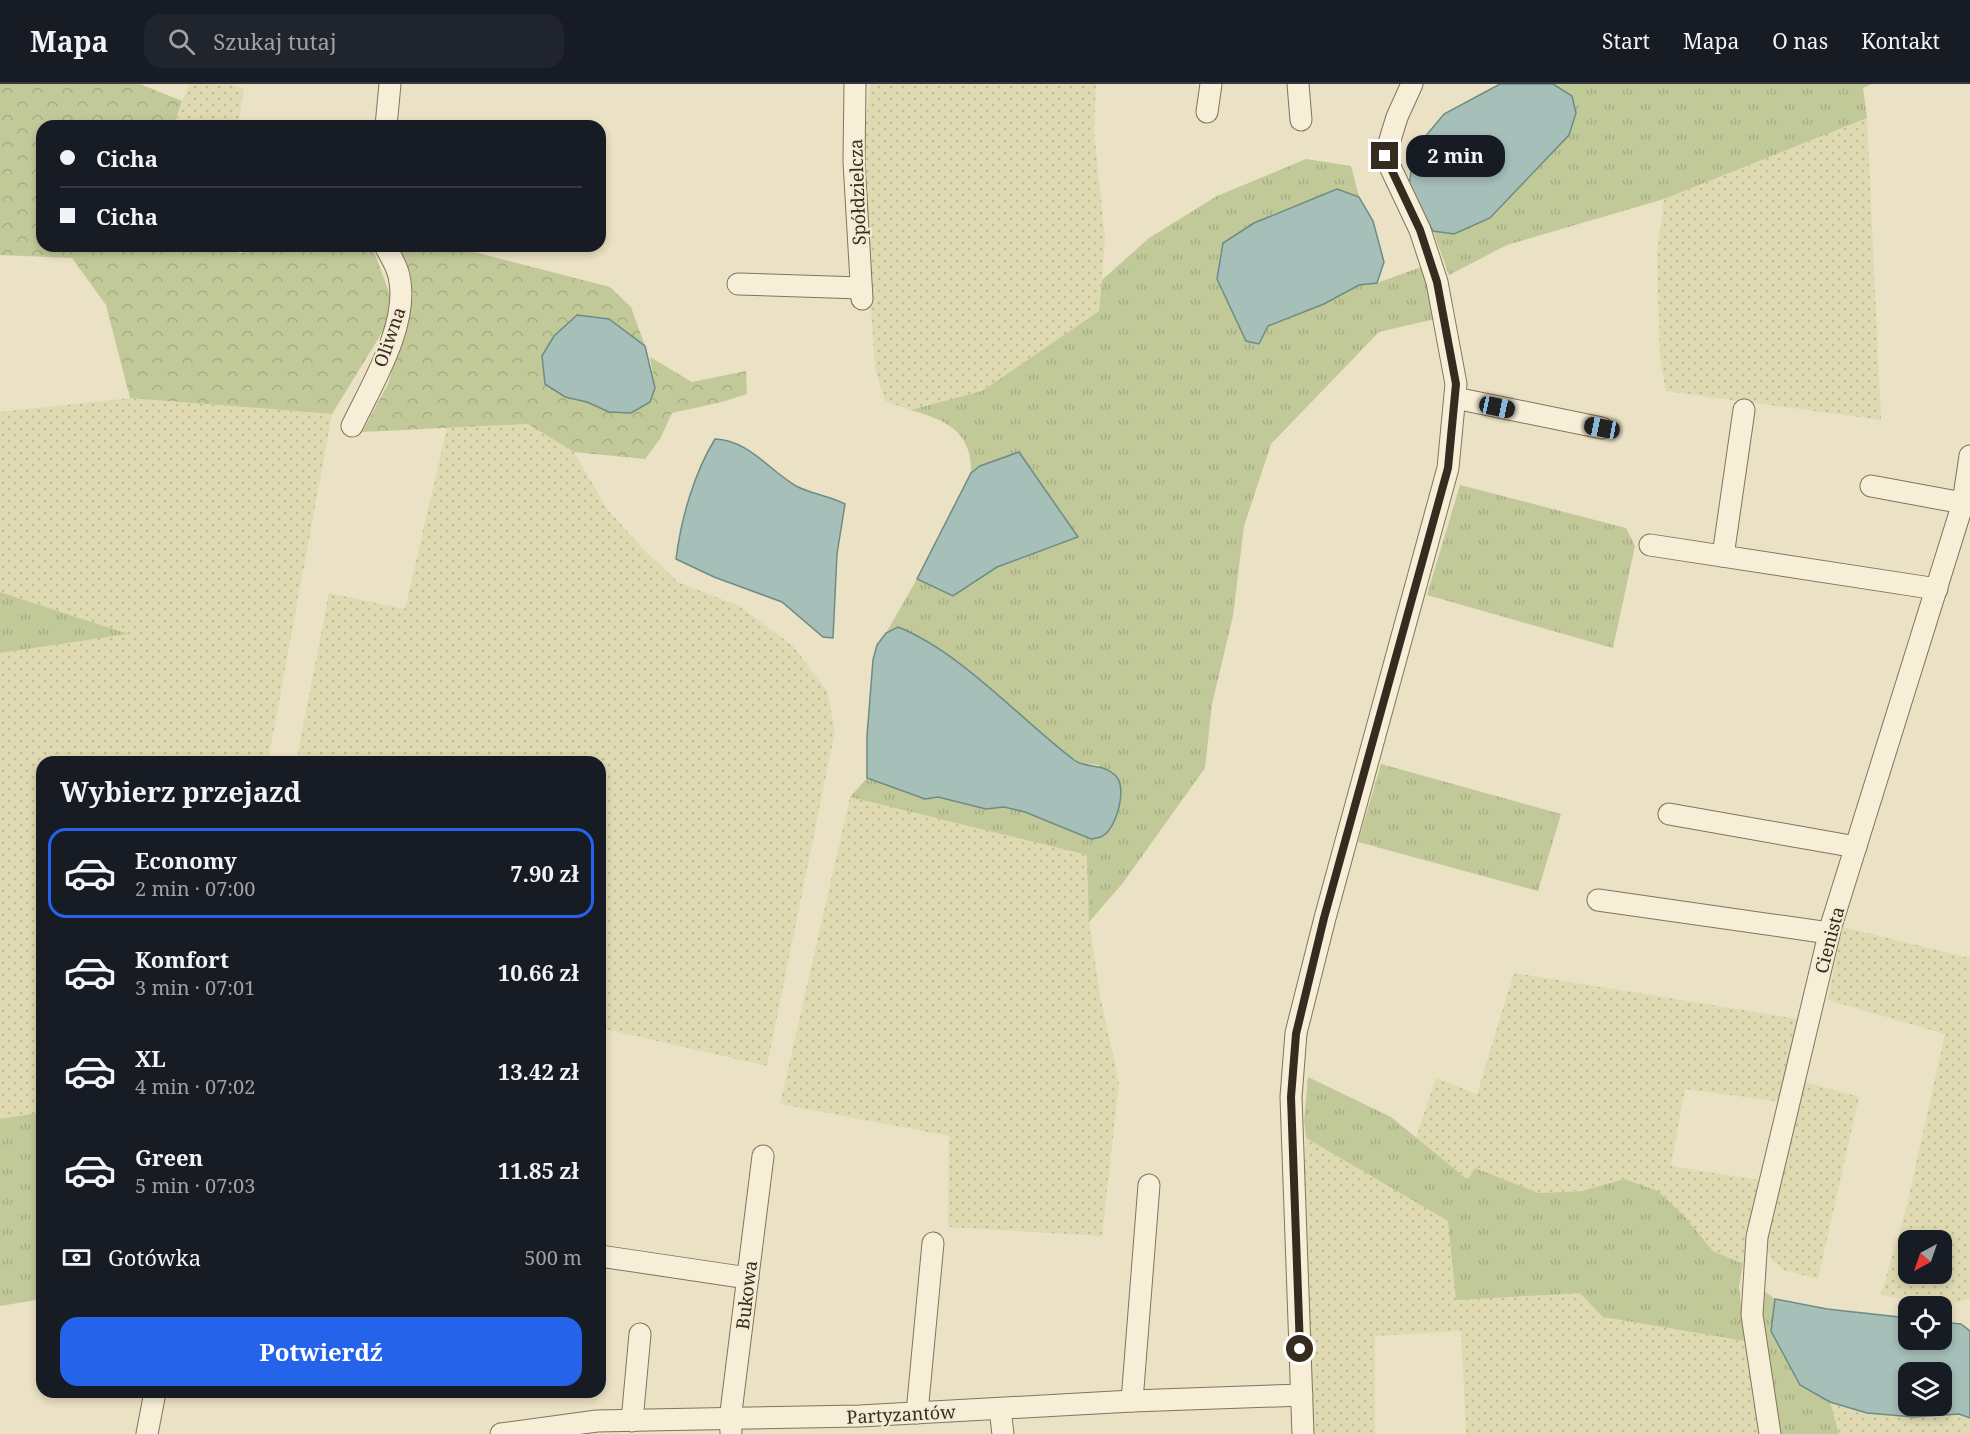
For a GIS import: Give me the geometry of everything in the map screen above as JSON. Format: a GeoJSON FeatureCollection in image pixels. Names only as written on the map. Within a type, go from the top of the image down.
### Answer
{"type":"FeatureCollection","features":[{"type":"Feature","properties":{"kind":"street"},"geometry":{"type":"LineString","coordinates":[[387,120],[390,84]]}},
{"type":"Feature","properties":{"kind":"street","name":"Spółdzielcza"},"geometry":{"type":"LineString","coordinates":[[738,284],[862,293],[854,162],[855,84]]}},
{"type":"Feature","properties":{"kind":"street"},"geometry":{"type":"LineString","coordinates":[[1208,112],[1211,84]]}},
{"type":"Feature","properties":{"kind":"street"},"geometry":{"type":"LineString","coordinates":[[1298,84],[1301,120]]}},
{"type":"Feature","properties":{"kind":"street"},"geometry":{"type":"LineString","coordinates":[[1303,1434],[1291,1097],[1296,1034],[1324,918],[1448,468],[1455,398],[1456,384],[1437,282],[1420,230],[1385,156],[1396,117],[1412,84]]}},
{"type":"Feature","properties":{"kind":"street","name":"Oliwna"},"geometry":{"type":"LineString","coordinates":[[352,426],[384,357],[402,301],[399,275],[388,252]]}},
{"type":"Feature","properties":{"kind":"street"},"geometry":{"type":"LineString","coordinates":[[1455,398],[1602,428]]}},
{"type":"Feature","properties":{"kind":"street"},"geometry":{"type":"LineString","coordinates":[[1723,556],[1743,410]]}},
{"type":"Feature","properties":{"kind":"street","name":"Cienista"},"geometry":{"type":"LineString","coordinates":[[1770,1434],[1752,1315],[1757,1237],[1829,933],[1963,503],[1970,456]]}},
{"type":"Feature","properties":{"kind":"street"},"geometry":{"type":"LineString","coordinates":[[1871,486],[1963,503]]}},
{"type":"Feature","properties":{"kind":"street"},"geometry":{"type":"LineString","coordinates":[[1650,545],[1936,590]]}},
{"type":"Feature","properties":{"kind":"street"},"geometry":{"type":"LineString","coordinates":[[1669,814],[1856,847]]}},
{"type":"Feature","properties":{"kind":"street"},"geometry":{"type":"LineString","coordinates":[[1598,900],[1829,933]]}},
{"type":"Feature","properties":{"kind":"street","name":"Bukowa"},"geometry":{"type":"LineString","coordinates":[[731,1427],[763,1156]]}},
{"type":"Feature","properties":{"kind":"street"},"geometry":{"type":"LineString","coordinates":[[1132,1401],[1149,1185]]}},
{"type":"Feature","properties":{"kind":"street"},"geometry":{"type":"LineString","coordinates":[[916,1413],[933,1243]]}},
{"type":"Feature","properties":{"kind":"street"},"geometry":{"type":"LineString","coordinates":[[606,1257],[748,1278]]}},
{"type":"Feature","properties":{"kind":"street"},"geometry":{"type":"LineString","coordinates":[[632,1421],[640,1334]]}},
{"type":"Feature","properties":{"kind":"street","name":"Partyzantów"},"geometry":{"type":"LineString","coordinates":[[501,1434],[597,1421],[731,1427],[916,1413],[1132,1401],[1302,1395]]}},
{"type":"Feature","properties":{"kind":"street"},"geometry":{"type":"LineString","coordinates":[[147,1434],[154,1398]]}},
{"type":"Feature","properties":{"kind":"street"},"geometry":{"type":"LineString","coordinates":[[1000,1409],[1003,1434]]}},
{"type":"Feature","properties":{"kind":"shaded area"},"geometry":{"type":"Polygon","coordinates":[[[189,84],[231,84],[244,89],[239,120],[176,120],[189,84]]]}},
{"type":"Feature","properties":{"kind":"shaded area"},"geometry":{"type":"Polygon","coordinates":[[[870,84],[1096,84],[1094,131],[1105,239],[1099,311],[982,391],[910,410],[885,401],[875,368],[865,221],[864,139],[870,84]]]}},
{"type":"Feature","properties":{"kind":"shaded area"},"geometry":{"type":"Polygon","coordinates":[[[1867,118],[1881,420],[1666,391],[1660,360],[1657,253],[1664,199],[1867,118]]]}},
{"type":"Feature","properties":{"kind":"shaded area"},"geometry":{"type":"Polygon","coordinates":[[[130,398],[332,414],[269,756],[36,756],[36,1113],[0,1119],[0,653],[126,634],[0,592],[0,412],[130,398]]]}},
{"type":"Feature","properties":{"kind":"shaded area"},"geometry":{"type":"Polygon","coordinates":[[[528,424],[574,452],[607,509],[645,551],[678,582],[739,606],[793,646],[827,691],[835,731],[767,1066],[606,1029],[606,756],[297,756],[329,593],[405,609],[447,428],[528,424]]]}},
{"type":"Feature","properties":{"kind":"shaded area"},"geometry":{"type":"Polygon","coordinates":[[[850,797],[1088,855],[1089,922],[1101,1000],[1119,1083],[1102,1236],[948,1227],[949,1136],[780,1104],[850,797]]]}},
{"type":"Feature","properties":{"kind":"shaded area"},"geometry":{"type":"Polygon","coordinates":[[[1842,927],[1970,958],[1970,1298],[1952,1303],[1952,1296],[1898,1296],[1898,1298],[1881,1295],[1898,1236],[1898,1284],[1952,1284],[1952,1230],[1900,1230],[1945,1034],[1828,1000],[1842,927]]]}},
{"type":"Feature","properties":{"kind":"shaded area"},"geometry":{"type":"Polygon","coordinates":[[[1514,973],[1798,1019],[1782,1102],[1685,1089],[1671,1166],[1759,1180],[1743,1264],[1713,1251],[1685,1217],[1658,1191],[1624,1179],[1582,1191],[1539,1193],[1475,1168],[1468,1181],[1416,1138],[1436,1078],[1477,1094],[1514,973]]]}},
{"type":"Feature","properties":{"kind":"shaded area"},"geometry":{"type":"Polygon","coordinates":[[[1805,1082],[1859,1097],[1818,1279],[1784,1270],[1772,1260],[1765,1244],[1805,1082]]]}},
{"type":"Feature","properties":{"kind":"shaded area"},"geometry":{"type":"Polygon","coordinates":[[[1306,1138],[1448,1221],[1580,1293],[1604,1317],[1745,1341],[1761,1434],[1466,1434],[1461,1331],[1375,1336],[1375,1434],[1312,1434],[1304,1194],[1306,1138]]]}},
{"type":"Feature","properties":{"kind":"shaded area"},"geometry":{"type":"Polygon","coordinates":[[[1830,1402],[1867,1413],[1914,1417],[1959,1414],[1970,1418],[1970,1434],[1839,1434],[1830,1402]]]}},
{"type":"Feature","properties":{"kind":"green space"},"geometry":{"type":"Polygon","coordinates":[[[0,84],[140,84],[182,101],[176,120],[36,120],[36,252],[374,252],[390,295],[386,326],[332,414],[130,398],[106,305],[72,258],[0,255],[0,84]]]}},
{"type":"Feature","properties":{"kind":"green space"},"geometry":{"type":"Polygon","coordinates":[[[1553,84],[1872,84],[1863,88],[1867,118],[1664,199],[1507,245],[1449,275],[1433,231],[1454,234],[1548,158],[1569,135],[1553,84]]]}},
{"type":"Feature","properties":{"kind":"green space"},"geometry":{"type":"Polygon","coordinates":[[[1306,159],[1351,166],[1359,197],[1337,189],[1254,223],[1268,326],[1324,304],[1359,285],[1377,283],[1424,266],[1435,319],[1379,332],[1271,444],[1244,526],[1233,616],[1212,704],[1205,768],[1122,884],[1089,922],[1087,855],[850,797],[867,778],[924,799],[938,797],[986,809],[1004,807],[1025,812],[1091,839],[1100,765],[1077,763],[986,686],[898,627],[886,633],[917,579],[953,596],[997,567],[1077,537],[1019,452],[980,466],[971,473],[967,447],[962,437],[945,423],[910,410],[982,391],[1099,311],[1102,280],[1149,238],[1217,196],[1306,159]]]}},
{"type":"Feature","properties":{"kind":"green space"},"geometry":{"type":"Polygon","coordinates":[[[402,252],[474,252],[610,287],[631,307],[645,346],[609,319],[565,397],[587,402],[609,412],[650,402],[655,388],[650,357],[692,382],[746,371],[747,394],[672,413],[660,439],[645,459],[574,452],[528,424],[362,432],[388,384],[413,297],[410,271],[402,252]]]}},
{"type":"Feature","properties":{"kind":"green space"},"geometry":{"type":"Polygon","coordinates":[[[1460,485],[1626,528],[1635,546],[1613,648],[1427,595],[1460,485]]]}},
{"type":"Feature","properties":{"kind":"green space"},"geometry":{"type":"Polygon","coordinates":[[[0,592],[128,634],[0,653],[0,592]]]}},
{"type":"Feature","properties":{"kind":"green space"},"geometry":{"type":"Polygon","coordinates":[[[1381,764],[1561,814],[1538,891],[1358,842],[1381,764]]]}},
{"type":"Feature","properties":{"kind":"green space"},"geometry":{"type":"Polygon","coordinates":[[[1308,1077],[1391,1117],[1468,1180],[1475,1168],[1539,1193],[1582,1191],[1624,1179],[1658,1191],[1685,1217],[1713,1251],[1743,1264],[1739,1287],[1745,1341],[1603,1317],[1580,1293],[1456,1300],[1448,1221],[1306,1138],[1304,1121],[1308,1077]]]}},
{"type":"Feature","properties":{"kind":"green space"},"geometry":{"type":"Polygon","coordinates":[[[36,1113],[36,1300],[0,1306],[0,1119],[36,1113]]]}},
{"type":"Feature","properties":{"kind":"green space"},"geometry":{"type":"Polygon","coordinates":[[[1764,1291],[1775,1299],[1771,1331],[1800,1385],[1830,1402],[1839,1434],[1778,1434],[1760,1311],[1764,1291]]]}},
{"type":"Feature","properties":{"kind":"water"},"geometry":{"type":"Polygon","coordinates":[[[1500,84],[1553,84],[1572,96],[1576,113],[1569,135],[1490,218],[1454,234],[1433,231],[1409,186],[1414,150],[1444,114],[1500,84]]]}},
{"type":"Feature","properties":{"kind":"water"},"geometry":{"type":"Polygon","coordinates":[[[1337,189],[1359,197],[1373,221],[1384,262],[1377,283],[1359,285],[1324,304],[1268,326],[1259,344],[1246,341],[1217,279],[1223,243],[1254,223],[1337,189]]]}},
{"type":"Feature","properties":{"kind":"water"},"geometry":{"type":"Polygon","coordinates":[[[577,315],[609,319],[645,346],[655,388],[650,402],[631,413],[609,412],[587,402],[565,397],[545,384],[542,356],[554,336],[577,315]]]}},
{"type":"Feature","properties":{"kind":"water"},"geometry":{"type":"Polygon","coordinates":[[[715,439],[727,441],[748,450],[796,486],[845,504],[837,554],[833,638],[823,637],[782,602],[714,577],[676,559],[681,528],[690,497],[701,466],[715,439]]]}},
{"type":"Feature","properties":{"kind":"water"},"geometry":{"type":"Polygon","coordinates":[[[1019,452],[1078,537],[997,567],[953,596],[917,579],[971,473],[980,466],[1019,452]]]}},
{"type":"Feature","properties":{"kind":"water"},"geometry":{"type":"Polygon","coordinates":[[[898,627],[921,638],[967,669],[1074,760],[1106,769],[1116,776],[1121,789],[1119,807],[1109,830],[1101,837],[1091,839],[1025,812],[1004,807],[986,809],[938,797],[925,799],[867,778],[867,736],[873,660],[877,645],[886,633],[898,627]]]}},
{"type":"Feature","properties":{"kind":"water"},"geometry":{"type":"Polygon","coordinates":[[[1775,1299],[1827,1309],[1898,1317],[1898,1350],[1952,1350],[1952,1323],[1961,1324],[1970,1331],[1970,1418],[1959,1414],[1952,1414],[1952,1362],[1898,1362],[1898,1416],[1867,1413],[1830,1402],[1800,1385],[1771,1331],[1775,1299]]]}},
{"type":"Feature","properties":{"kind":"route"},"geometry":{"type":"LineString","coordinates":[[1300,1349],[1291,1097],[1296,1034],[1324,918],[1448,468],[1456,384],[1437,282],[1420,230],[1385,156]]}}]}
